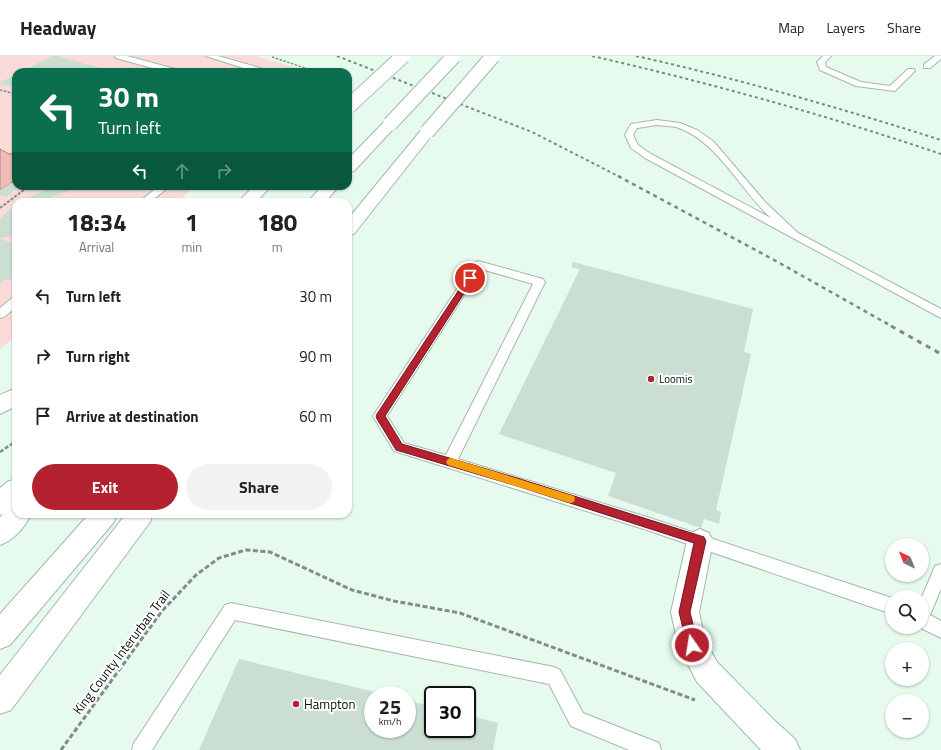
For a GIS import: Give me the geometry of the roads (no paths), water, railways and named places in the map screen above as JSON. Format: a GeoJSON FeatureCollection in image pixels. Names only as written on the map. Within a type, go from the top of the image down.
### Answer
{"type":"FeatureCollection","features":[{"type":"Feature","properties":{"kind":"main road"},"geometry":{"type":"LineString","coordinates":[[352,103],[403,56]]}},
{"type":"Feature","properties":{"kind":"main road"},"geometry":{"type":"LineString","coordinates":[[352,164],[454,56]]}},
{"type":"Feature","properties":{"kind":"main road"},"geometry":{"type":"LineString","coordinates":[[352,225],[427,132],[493,56]]}},
{"type":"Feature","properties":{"kind":"main road"},"geometry":{"type":"LineString","coordinates":[[250,198],[259,190]]}},
{"type":"Feature","properties":{"kind":"main road"},"geometry":{"type":"LineString","coordinates":[[320,198],[327,190]]}},
{"type":"Feature","properties":{"kind":"main road"},"geometry":{"type":"LineString","coordinates":[[0,405],[12,398]]}},
{"type":"Feature","properties":{"kind":"main road"},"geometry":{"type":"LineString","coordinates":[[0,504],[12,493]]}},
{"type":"Feature","properties":{"kind":"main road"},"geometry":{"type":"LineString","coordinates":[[0,534],[15,518]]}},
{"type":"Feature","properties":{"kind":"main road"},"geometry":{"type":"LineString","coordinates":[[0,635],[102,518]]}},
{"type":"Feature","properties":{"kind":"main road"},"geometry":{"type":"LineString","coordinates":[[0,699],[138,518]]}},
{"type":"Feature","properties":{"kind":"main road"},"geometry":{"type":"LineString","coordinates":[[700,541],[685,612],[692,645],[707,672],[762,730],[784,750]]}},
{"type":"Feature","properties":{"kind":"lane"},"geometry":{"type":"LineString","coordinates":[[119,56],[162,68]]}},
{"type":"Feature","properties":{"kind":"lane"},"geometry":{"type":"LineString","coordinates":[[210,56],[249,68]]}},
{"type":"Feature","properties":{"kind":"lane"},"geometry":{"type":"LineString","coordinates":[[827,56],[821,62],[823,68],[859,84],[892,89],[912,71]]}},
{"type":"Feature","properties":{"kind":"lane"},"geometry":{"type":"LineString","coordinates":[[927,66],[940,56]]}},
{"type":"Feature","properties":{"kind":"lane"},"geometry":{"type":"LineString","coordinates":[[794,234],[762,204],[728,161],[705,138],[687,129],[666,122],[649,122],[634,126],[629,135],[634,146],[648,156],[941,314]]}},
{"type":"Feature","properties":{"kind":"lane"},"geometry":{"type":"LineString","coordinates":[[149,198],[160,190]]}},
{"type":"Feature","properties":{"kind":"lane"},"geometry":{"type":"LineString","coordinates":[[450,462],[539,282],[478,265],[380,416],[399,447],[753,557],[885,604]]}},
{"type":"Feature","properties":{"kind":"lane"},"geometry":{"type":"LineString","coordinates":[[0,314],[12,304]]}},
{"type":"Feature","properties":{"kind":"lane"},"geometry":{"type":"LineString","coordinates":[[929,599],[941,571]]}},
{"type":"Feature","properties":{"kind":"lane"},"geometry":{"type":"LineString","coordinates":[[141,750],[231,611],[554,676],[576,720],[652,750]]}},
{"type":"Feature","properties":{"kind":"lane"},"geometry":{"type":"LineString","coordinates":[[929,624],[941,630]]}},
{"type":"Feature","properties":{"kind":"railway"},"geometry":{"type":"LineString","coordinates":[[337,56],[532,132],[620,177]]}},
{"type":"Feature","properties":{"kind":"railway"},"geometry":{"type":"LineString","coordinates":[[592,56],[768,100],[941,154]]}},
{"type":"Feature","properties":{"kind":"railway"},"geometry":{"type":"LineString","coordinates":[[636,56],[713,74],[941,140]]}},
{"type":"Feature","properties":{"kind":"railway"},"geometry":{"type":"LineString","coordinates":[[618,176],[776,261],[893,327]]}},
{"type":"Feature","properties":{"kind":"railway"},"geometry":{"type":"LineString","coordinates":[[891,326],[941,354]]}},
{"type":"Feature","properties":{"kind":"place","name":"Loomis"},"geometry":{"type":"Point","coordinates":[651,379]}},
{"type":"Feature","properties":{"kind":"place","name":"Hampton"},"geometry":{"type":"Point","coordinates":[296,704]}}]}
